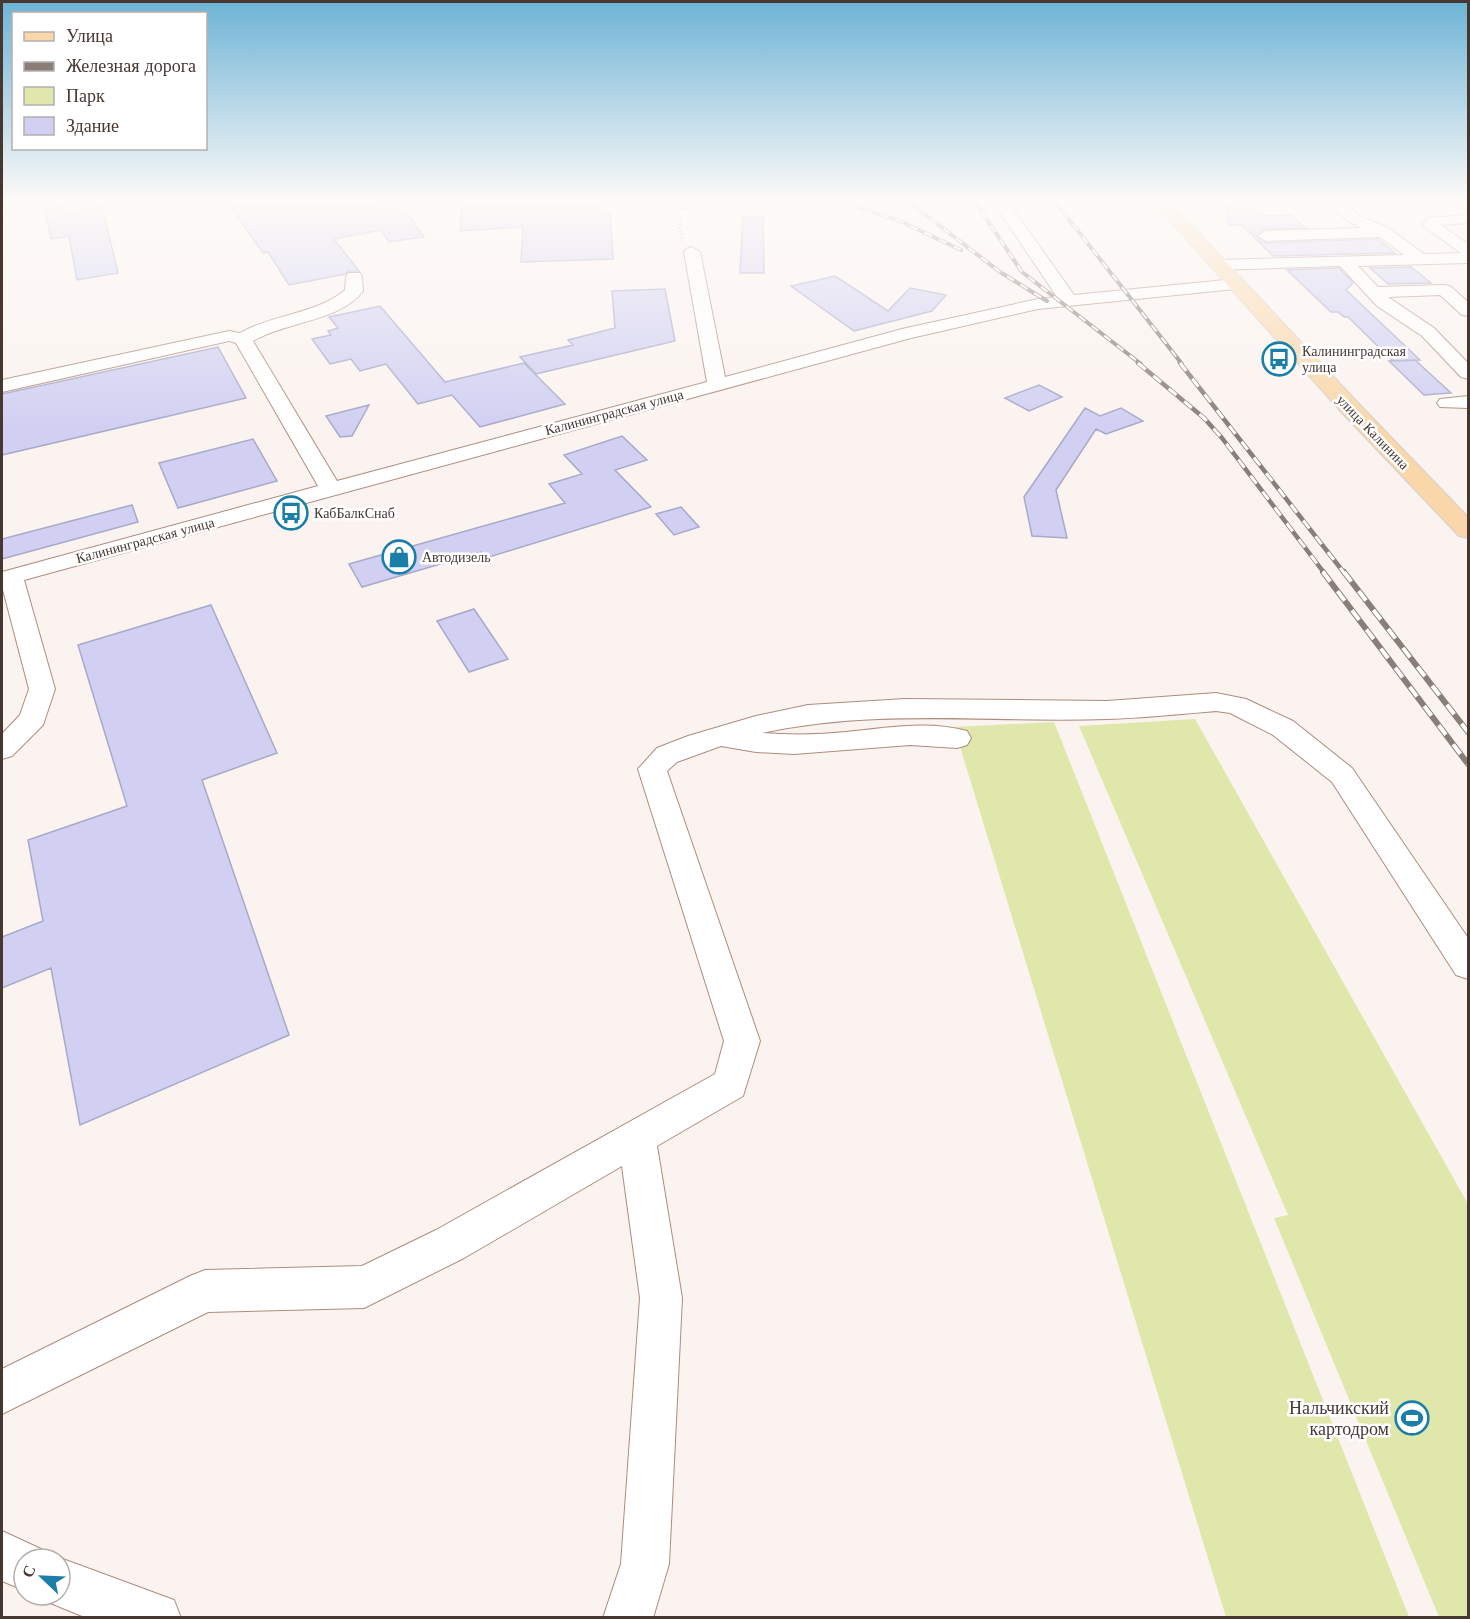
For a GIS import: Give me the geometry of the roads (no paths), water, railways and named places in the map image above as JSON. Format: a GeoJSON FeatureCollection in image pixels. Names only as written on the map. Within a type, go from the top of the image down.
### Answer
{"type":"FeatureCollection","features":[{"type":"Feature","properties":{"kind":"main road","name":"улица Калинина"},"geometry":{"type":"LineString","coordinates":[[1226,275],[1465,524]]}},
{"type":"Feature","properties":{"kind":"street"},"geometry":{"type":"LineString","coordinates":[[696,275],[717,383]]}},
{"type":"Feature","properties":{"kind":"street"},"geometry":{"type":"LineString","coordinates":[[1051,275],[1069,301]]}},
{"type":"Feature","properties":{"kind":"street"},"geometry":{"type":"LineString","coordinates":[[1358,275],[1383,302],[1428,332],[1468,373]]}},
{"type":"Feature","properties":{"kind":"street"},"geometry":{"type":"LineString","coordinates":[[2,386],[229,336],[243,339],[264,327],[338,306],[354,291],[354,276]]}},
{"type":"Feature","properties":{"kind":"street","name":"Калининградская улица"},"geometry":{"type":"LineString","coordinates":[[6,577],[717,383],[954,322],[1038,304],[1234,284]]}},
{"type":"Feature","properties":{"kind":"street"},"geometry":{"type":"LineString","coordinates":[[1375,292],[1444,290],[1468,311]]}},
{"type":"Feature","properties":{"kind":"street"},"geometry":{"type":"LineString","coordinates":[[243,339],[331,489]]}},
{"type":"Feature","properties":{"kind":"street"},"geometry":{"type":"LineString","coordinates":[[1444,347],[1468,346]]}},
{"type":"Feature","properties":{"kind":"street"},"geometry":{"type":"LineString","coordinates":[[1447,403],[1468,402]]}},
{"type":"Feature","properties":{"kind":"street"},"geometry":{"type":"LineString","coordinates":[[2,749],[33,718],[42,689],[6,577]]}},
{"type":"Feature","properties":{"kind":"street"},"geometry":{"type":"LineString","coordinates":[[2,1392],[205,1291],[364,1287],[450,1244],[730,1084],[742,1041],[652,769],[667,755],[718,736],[808,714],[905,708],[1002,717],[1099,717],[1158,714],[1216,702],[1236,705],[1283,728],[1342,775],[1468,965]]}},
{"type":"Feature","properties":{"kind":"street"},"geometry":{"type":"LineString","coordinates":[[718,736],[780,744],[831,743],[931,734],[957,738]]}},
{"type":"Feature","properties":{"kind":"street"},"geometry":{"type":"LineString","coordinates":[[628,1617],[645,1564],[661,1298],[638,1137]]}},
{"type":"Feature","properties":{"kind":"street"},"geometry":{"type":"LineString","coordinates":[[72,1587],[156,1617]]}},
{"type":"Feature","properties":{"kind":"railway"},"geometry":{"type":"LineString","coordinates":[[1004,275],[1047,301]]}},
{"type":"Feature","properties":{"kind":"railway"},"geometry":{"type":"LineString","coordinates":[[1025,275],[1141,364]]}},
{"type":"Feature","properties":{"kind":"railway"},"geometry":{"type":"LineString","coordinates":[[1112,275],[1182,364]]}},
{"type":"Feature","properties":{"kind":"railway"},"geometry":{"type":"LineString","coordinates":[[1138,363],[1204,418],[1222,438],[1325,574]]}},
{"type":"Feature","properties":{"kind":"railway"},"geometry":{"type":"LineString","coordinates":[[1180,363],[1345,574]]}},
{"type":"Feature","properties":{"kind":"railway"},"geometry":{"type":"LineString","coordinates":[[1323,572],[1468,764]]}},
{"type":"Feature","properties":{"kind":"railway"},"geometry":{"type":"LineString","coordinates":[[1344,572],[1468,732]]}},
{"type":"Feature","properties":{"kind":"place","name":"Калининградская улица"},"geometry":{"type":"Point","coordinates":[1279,359]}},
{"type":"Feature","properties":{"kind":"place","name":"КабБалкСнаб"},"geometry":{"type":"Point","coordinates":[291,513]}},
{"type":"Feature","properties":{"kind":"place","name":"Автодизель"},"geometry":{"type":"Point","coordinates":[399,557]}},
{"type":"Feature","properties":{"kind":"place","name":"Нальчикский картодром"},"geometry":{"type":"Point","coordinates":[1412,1418]}}]}
